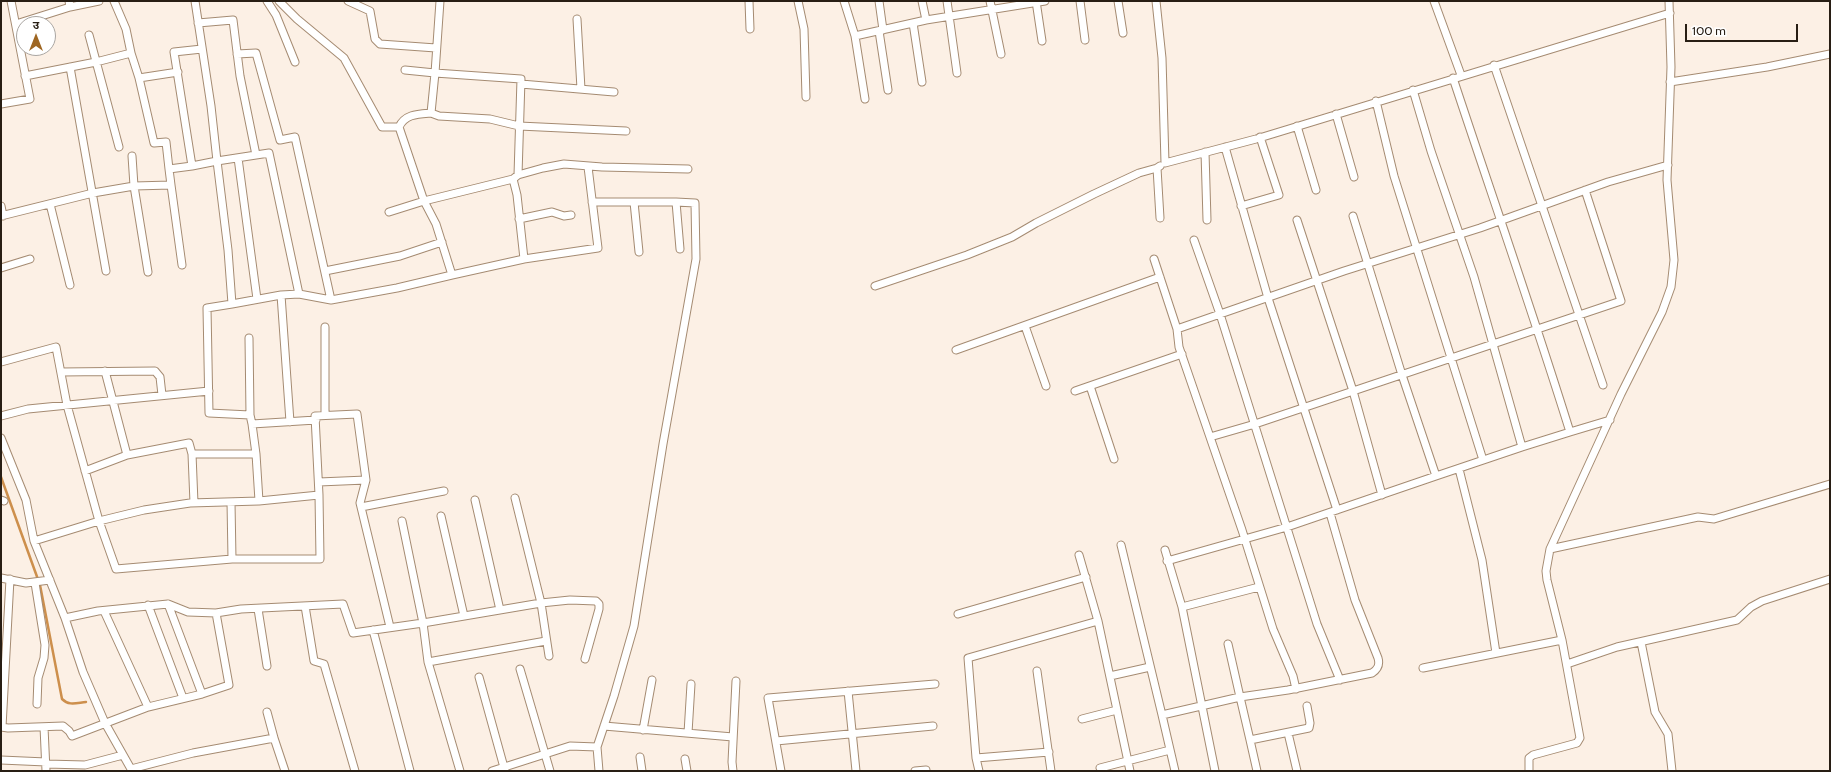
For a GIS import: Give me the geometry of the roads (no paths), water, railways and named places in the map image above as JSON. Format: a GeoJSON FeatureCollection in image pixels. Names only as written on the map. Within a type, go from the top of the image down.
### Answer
{"type":"FeatureCollection","features":[{"type":"Feature","properties":{"kind":"street"},"geometry":{"type":"LineString","coordinates":[[11,1],[16,24]]}},
{"type":"Feature","properties":{"kind":"street"},"geometry":{"type":"LineString","coordinates":[[38,16],[70,4],[99,1]]}},
{"type":"Feature","properties":{"kind":"street"},"geometry":{"type":"LineString","coordinates":[[114,1],[126,29],[154,143],[166,142],[182,265]]}},
{"type":"Feature","properties":{"kind":"street"},"geometry":{"type":"LineString","coordinates":[[195,1],[228,250],[232,304]]}},
{"type":"Feature","properties":{"kind":"street"},"geometry":{"type":"LineString","coordinates":[[267,1],[276,15],[295,62]]}},
{"type":"Feature","properties":{"kind":"street"},"geometry":{"type":"LineString","coordinates":[[279,1],[297,20],[344,58],[382,127],[399,127]]}},
{"type":"Feature","properties":{"kind":"street"},"geometry":{"type":"LineString","coordinates":[[348,1],[370,11],[375,39],[380,44],[436,48]]}},
{"type":"Feature","properties":{"kind":"street"},"geometry":{"type":"LineString","coordinates":[[431,113],[440,1]]}},
{"type":"Feature","properties":{"kind":"street"},"geometry":{"type":"LineString","coordinates":[[749,1],[750,29]]}},
{"type":"Feature","properties":{"kind":"street"},"geometry":{"type":"LineString","coordinates":[[798,1],[804,28],[806,97]]}},
{"type":"Feature","properties":{"kind":"street"},"geometry":{"type":"LineString","coordinates":[[844,1],[855,36],[865,99]]}},
{"type":"Feature","properties":{"kind":"street"},"geometry":{"type":"LineString","coordinates":[[879,1],[888,90]]}},
{"type":"Feature","properties":{"kind":"street"},"geometry":{"type":"LineString","coordinates":[[922,1],[926,20]]}},
{"type":"Feature","properties":{"kind":"street"},"geometry":{"type":"LineString","coordinates":[[947,1],[958,73]]}},
{"type":"Feature","properties":{"kind":"street"},"geometry":{"type":"LineString","coordinates":[[990,1],[1001,54]]}},
{"type":"Feature","properties":{"kind":"street"},"geometry":{"type":"LineString","coordinates":[[855,36],[926,20],[1045,1]]}},
{"type":"Feature","properties":{"kind":"street"},"geometry":{"type":"LineString","coordinates":[[1080,1],[1085,40]]}},
{"type":"Feature","properties":{"kind":"street"},"geometry":{"type":"LineString","coordinates":[[1118,1],[1123,33]]}},
{"type":"Feature","properties":{"kind":"street"},"geometry":{"type":"LineString","coordinates":[[1156,1],[1162,58],[1165,163]]}},
{"type":"Feature","properties":{"kind":"street"},"geometry":{"type":"LineString","coordinates":[[1434,1],[1461,75]]}},
{"type":"Feature","properties":{"kind":"street"},"geometry":{"type":"LineString","coordinates":[[1529,771],[1529,758],[1533,755],[1577,744],[1580,738],[1562,640],[1547,580],[1546,571],[1550,548],[1662,312],[1671,287],[1674,260],[1668,180],[1670,82],[1669,1]]}},
{"type":"Feature","properties":{"kind":"street"},"geometry":{"type":"LineString","coordinates":[[1036,2],[1042,41]]}},
{"type":"Feature","properties":{"kind":"street"},"geometry":{"type":"LineString","coordinates":[[875,286],[967,255],[1012,237],[1036,223],[1094,194],[1139,173],[1157,168],[1165,163],[1260,137],[1670,13]]}},
{"type":"Feature","properties":{"kind":"street"},"geometry":{"type":"LineString","coordinates":[[198,23],[233,20],[237,54],[256,155]]}},
{"type":"Feature","properties":{"kind":"street"},"geometry":{"type":"LineString","coordinates":[[577,20],[582,89]]}},
{"type":"Feature","properties":{"kind":"street"},"geometry":{"type":"LineString","coordinates":[[913,23],[922,82]]}},
{"type":"Feature","properties":{"kind":"street"},"geometry":{"type":"LineString","coordinates":[[89,35],[119,147]]}},
{"type":"Feature","properties":{"kind":"street"},"geometry":{"type":"LineString","coordinates":[[192,166],[174,52],[202,49]]}},
{"type":"Feature","properties":{"kind":"street"},"geometry":{"type":"LineString","coordinates":[[26,76],[96,62],[131,53]]}},
{"type":"Feature","properties":{"kind":"street"},"geometry":{"type":"LineString","coordinates":[[237,54],[256,53],[280,140],[295,137],[331,300]]}},
{"type":"Feature","properties":{"kind":"street"},"geometry":{"type":"LineString","coordinates":[[1670,82],[1767,67],[1830,54]]}},
{"type":"Feature","properties":{"kind":"street"},"geometry":{"type":"LineString","coordinates":[[1,104],[30,99],[22,56]]}},
{"type":"Feature","properties":{"kind":"street"},"geometry":{"type":"LineString","coordinates":[[1494,65],[1543,205],[1603,385]]}},
{"type":"Feature","properties":{"kind":"street"},"geometry":{"type":"LineString","coordinates":[[70,67],[106,271]]}},
{"type":"Feature","properties":{"kind":"street"},"geometry":{"type":"LineString","coordinates":[[405,70],[521,79],[516,177],[524,259]]}},
{"type":"Feature","properties":{"kind":"street"},"geometry":{"type":"LineString","coordinates":[[139,78],[178,72]]}},
{"type":"Feature","properties":{"kind":"street"},"geometry":{"type":"LineString","coordinates":[[1453,78],[1538,329],[1570,432]]}},
{"type":"Feature","properties":{"kind":"street"},"geometry":{"type":"LineString","coordinates":[[521,84],[614,92]]}},
{"type":"Feature","properties":{"kind":"street"},"geometry":{"type":"LineString","coordinates":[[1413,90],[1431,151],[1460,234],[1522,447]]}},
{"type":"Feature","properties":{"kind":"street"},"geometry":{"type":"LineString","coordinates":[[1376,102],[1394,176],[1415,248],[1452,358],[1483,460]]}},
{"type":"Feature","properties":{"kind":"street"},"geometry":{"type":"LineString","coordinates":[[452,275],[442,242],[424,200],[399,127],[401,122],[412,114],[431,113],[440,116],[490,119],[519,126],[626,131]]}},
{"type":"Feature","properties":{"kind":"street"},"geometry":{"type":"LineString","coordinates":[[1336,114],[1354,177]]}},
{"type":"Feature","properties":{"kind":"street"},"geometry":{"type":"LineString","coordinates":[[1297,126],[1316,190]]}},
{"type":"Feature","properties":{"kind":"street"},"geometry":{"type":"LineString","coordinates":[[1241,206],[1279,195],[1260,137]]}},
{"type":"Feature","properties":{"kind":"street"},"geometry":{"type":"LineString","coordinates":[[1162,716],[1240,697],[1296,689],[1372,673],[1376,670],[1379,662],[1355,600],[1334,511],[1304,406],[1268,298],[1225,147]]}},
{"type":"Feature","properties":{"kind":"street"},"geometry":{"type":"LineString","coordinates":[[1205,152],[1207,220]]}},
{"type":"Feature","properties":{"kind":"street"},"geometry":{"type":"LineString","coordinates":[[169,170],[269,153],[283,210],[299,294]]}},
{"type":"Feature","properties":{"kind":"street"},"geometry":{"type":"LineString","coordinates":[[132,156],[134,186],[148,272]]}},
{"type":"Feature","properties":{"kind":"street"},"geometry":{"type":"LineString","coordinates":[[238,158],[257,299]]}},
{"type":"Feature","properties":{"kind":"street"},"geometry":{"type":"LineString","coordinates":[[389,212],[424,200],[516,177],[543,168],[564,164],[578,164],[588,167],[688,169]]}},
{"type":"Feature","properties":{"kind":"street"},"geometry":{"type":"LineString","coordinates":[[1177,329],[1318,280],[1460,234],[1585,190],[1668,165]]}},
{"type":"Feature","properties":{"kind":"street"},"geometry":{"type":"LineString","coordinates":[[250,415],[209,413],[207,308],[281,295],[299,294],[331,300],[397,288],[524,259],[598,248],[588,167]]}},
{"type":"Feature","properties":{"kind":"street"},"geometry":{"type":"LineString","coordinates":[[1157,168],[1160,218]]}},
{"type":"Feature","properties":{"kind":"street"},"geometry":{"type":"LineString","coordinates":[[1,206],[2,216],[93,193],[134,186],[171,185]]}},
{"type":"Feature","properties":{"kind":"street"},"geometry":{"type":"LineString","coordinates":[[1210,437],[1255,424],[1304,406],[1402,375],[1621,301],[1585,190]]}},
{"type":"Feature","properties":{"kind":"street"},"geometry":{"type":"LineString","coordinates":[[592,202],[695,203],[696,259],[663,444],[634,626],[597,748],[600,771]]}},
{"type":"Feature","properties":{"kind":"street"},"geometry":{"type":"LineString","coordinates":[[634,202],[639,252]]}},
{"type":"Feature","properties":{"kind":"street"},"geometry":{"type":"LineString","coordinates":[[676,202],[680,249]]}},
{"type":"Feature","properties":{"kind":"street"},"geometry":{"type":"LineString","coordinates":[[50,204],[70,285]]}},
{"type":"Feature","properties":{"kind":"street"},"geometry":{"type":"LineString","coordinates":[[519,219],[552,212],[564,216],[571,215]]}},
{"type":"Feature","properties":{"kind":"street"},"geometry":{"type":"LineString","coordinates":[[1353,216],[1402,375],[1436,476]]}},
{"type":"Feature","properties":{"kind":"street"},"geometry":{"type":"LineString","coordinates":[[1297,220],[1318,280],[1353,391],[1382,495]]}},
{"type":"Feature","properties":{"kind":"street"},"geometry":{"type":"LineString","coordinates":[[1194,240],[1220,314],[1317,624],[1340,680]]}},
{"type":"Feature","properties":{"kind":"street"},"geometry":{"type":"LineString","coordinates":[[325,271],[400,256],[442,242]]}},
{"type":"Feature","properties":{"kind":"street"},"geometry":{"type":"LineString","coordinates":[[1154,258],[1177,329],[1182,354],[1242,530],[1273,629],[1293,676],[1296,689]]}},
{"type":"Feature","properties":{"kind":"street"},"geometry":{"type":"LineString","coordinates":[[1,268],[30,259]]}},
{"type":"Feature","properties":{"kind":"street"},"geometry":{"type":"LineString","coordinates":[[956,350],[1160,277]]}},
{"type":"Feature","properties":{"kind":"street"},"geometry":{"type":"LineString","coordinates":[[281,295],[290,422]]}},
{"type":"Feature","properties":{"kind":"street"},"geometry":{"type":"LineString","coordinates":[[1025,326],[1046,386]]}},
{"type":"Feature","properties":{"kind":"street"},"geometry":{"type":"LineString","coordinates":[[325,327],[325,415]]}},
{"type":"Feature","properties":{"kind":"street"},"geometry":{"type":"LineString","coordinates":[[249,338],[250,415],[256,454],[259,501]]}},
{"type":"Feature","properties":{"kind":"street"},"geometry":{"type":"LineString","coordinates":[[1,362],[56,347],[67,405],[99,521],[116,569],[232,559],[320,559],[319,482],[315,416],[357,414],[366,480],[360,503],[390,627]]}},
{"type":"Feature","properties":{"kind":"street"},"geometry":{"type":"LineString","coordinates":[[1075,391],[1182,354]]}},
{"type":"Feature","properties":{"kind":"street"},"geometry":{"type":"LineString","coordinates":[[105,371],[126,455]]}},
{"type":"Feature","properties":{"kind":"street"},"geometry":{"type":"LineString","coordinates":[[61,372],[155,371],[160,376],[162,395]]}},
{"type":"Feature","properties":{"kind":"street"},"geometry":{"type":"LineString","coordinates":[[1090,386],[1114,459]]}},
{"type":"Feature","properties":{"kind":"street"},"geometry":{"type":"LineString","coordinates":[[1,416],[28,409],[209,391]]}},
{"type":"Feature","properties":{"kind":"street"},"geometry":{"type":"LineString","coordinates":[[252,424],[316,420]]}},
{"type":"Feature","properties":{"kind":"street"},"geometry":{"type":"LineString","coordinates":[[1168,561],[1287,527],[1522,447],[1610,420]]}},
{"type":"Feature","properties":{"kind":"street"},"geometry":{"type":"LineString","coordinates":[[1,438],[26,500],[34,542],[65,618],[82,672],[105,723],[131,770],[193,753],[274,738]]}},
{"type":"Feature","properties":{"kind":"street"},"geometry":{"type":"LineString","coordinates":[[85,471],[126,455],[189,443],[192,454],[194,503]]}},
{"type":"Feature","properties":{"kind":"street"},"geometry":{"type":"LineString","coordinates":[[192,454],[256,454]]}},
{"type":"Feature","properties":{"kind":"street"},"geometry":{"type":"LineString","coordinates":[[1459,468],[1482,560],[1496,653]]}},
{"type":"Feature","properties":{"kind":"street"},"geometry":{"type":"LineString","coordinates":[[319,482],[366,480]]}},
{"type":"Feature","properties":{"kind":"street"},"geometry":{"type":"LineString","coordinates":[[1550,548],[1698,517],[1714,519],[1830,484]]}},
{"type":"Feature","properties":{"kind":"street"},"geometry":{"type":"LineString","coordinates":[[361,508],[444,491]]}},
{"type":"Feature","properties":{"kind":"street"},"geometry":{"type":"LineString","coordinates":[[34,542],[99,521],[144,510],[194,503],[259,501],[319,495]]}},
{"type":"Feature","properties":{"kind":"street"},"geometry":{"type":"LineString","coordinates":[[515,498],[541,603],[549,656]]}},
{"type":"Feature","properties":{"kind":"street"},"geometry":{"type":"LineString","coordinates":[[475,500],[500,610]]}},
{"type":"Feature","properties":{"kind":"street"},"geometry":{"type":"LineString","coordinates":[[231,502],[232,559]]}},
{"type":"Feature","properties":{"kind":"street"},"geometry":{"type":"LineString","coordinates":[[441,516],[464,616]]}},
{"type":"Feature","properties":{"kind":"street"},"geometry":{"type":"LineString","coordinates":[[402,521],[423,623],[428,662],[460,771]]}},
{"type":"Feature","properties":{"kind":"street"},"geometry":{"type":"LineString","coordinates":[[1121,546],[1175,771]]}},
{"type":"Feature","properties":{"kind":"street"},"geometry":{"type":"LineString","coordinates":[[1165,550],[1182,607],[1215,771]]}},
{"type":"Feature","properties":{"kind":"street"},"geometry":{"type":"LineString","coordinates":[[1080,555],[1098,621],[1130,771]]}},
{"type":"Feature","properties":{"kind":"street"},"geometry":{"type":"LineString","coordinates":[[958,614],[1086,577]]}},
{"type":"Feature","properties":{"kind":"street"},"geometry":{"type":"LineString","coordinates":[[1,578],[35,583],[50,580]]}},
{"type":"Feature","properties":{"kind":"street"},"geometry":{"type":"LineString","coordinates":[[10,579],[5,612],[2,727],[63,726],[72,736],[148,707],[202,694],[229,685],[216,612]]}},
{"type":"Feature","properties":{"kind":"street"},"geometry":{"type":"LineString","coordinates":[[1567,664],[1600,652],[1737,620],[1751,607],[1762,601],[1830,579]]}},
{"type":"Feature","properties":{"kind":"street"},"geometry":{"type":"LineString","coordinates":[[35,583],[45,645],[44,658],[38,678],[37,704]]}},
{"type":"Feature","properties":{"kind":"street"},"geometry":{"type":"LineString","coordinates":[[1182,607],[1259,587]]}},
{"type":"Feature","properties":{"kind":"street"},"geometry":{"type":"LineString","coordinates":[[65,618],[148,605],[168,604],[188,612],[216,612],[258,608],[343,604],[353,633],[541,603],[570,600],[590,600],[598,602],[599,609],[585,659]]}},
{"type":"Feature","properties":{"kind":"street"},"geometry":{"type":"LineString","coordinates":[[168,604],[202,694]]}},
{"type":"Feature","properties":{"kind":"street"},"geometry":{"type":"LineString","coordinates":[[148,605],[183,698]]}},
{"type":"Feature","properties":{"kind":"street"},"geometry":{"type":"LineString","coordinates":[[305,606],[314,661],[324,664],[355,771]]}},
{"type":"Feature","properties":{"kind":"street"},"geometry":{"type":"LineString","coordinates":[[258,608],[267,666]]}},
{"type":"Feature","properties":{"kind":"street"},"geometry":{"type":"LineString","coordinates":[[104,611],[148,707]]}},
{"type":"Feature","properties":{"kind":"street"},"geometry":{"type":"LineString","coordinates":[[979,771],[976,758],[968,658],[1098,621]]}},
{"type":"Feature","properties":{"kind":"street"},"geometry":{"type":"LineString","coordinates":[[372,630],[410,771]]}},
{"type":"Feature","properties":{"kind":"street"},"geometry":{"type":"LineString","coordinates":[[1423,668],[1562,640]]}},
{"type":"Feature","properties":{"kind":"street"},"geometry":{"type":"LineString","coordinates":[[428,662],[546,641]]}},
{"type":"Feature","properties":{"kind":"street"},"geometry":{"type":"LineString","coordinates":[[1641,642],[1655,712],[1668,734],[1672,771]]}},
{"type":"Feature","properties":{"kind":"street"},"geometry":{"type":"LineString","coordinates":[[1228,644],[1257,771]]}},
{"type":"Feature","properties":{"kind":"street"},"geometry":{"type":"LineString","coordinates":[[1110,676],[1150,667]]}},
{"type":"Feature","properties":{"kind":"street"},"geometry":{"type":"LineString","coordinates":[[520,669],[550,771]]}},
{"type":"Feature","properties":{"kind":"street"},"geometry":{"type":"LineString","coordinates":[[1037,671],[1051,771]]}},
{"type":"Feature","properties":{"kind":"street"},"geometry":{"type":"LineString","coordinates":[[479,677],[505,769]]}},
{"type":"Feature","properties":{"kind":"street"},"geometry":{"type":"LineString","coordinates":[[643,730],[652,680]]}},
{"type":"Feature","properties":{"kind":"street"},"geometry":{"type":"LineString","coordinates":[[733,771],[736,681]]}},
{"type":"Feature","properties":{"kind":"street"},"geometry":{"type":"LineString","coordinates":[[688,733],[691,684]]}},
{"type":"Feature","properties":{"kind":"street"},"geometry":{"type":"LineString","coordinates":[[781,771],[768,698],[848,690],[935,684]]}},
{"type":"Feature","properties":{"kind":"street"},"geometry":{"type":"LineString","coordinates":[[848,690],[856,771]]}},
{"type":"Feature","properties":{"kind":"street"},"geometry":{"type":"LineString","coordinates":[[1250,740],[1309,728],[1310,723],[1307,706]]}},
{"type":"Feature","properties":{"kind":"street"},"geometry":{"type":"LineString","coordinates":[[1082,719],[1117,710]]}},
{"type":"Feature","properties":{"kind":"street"},"geometry":{"type":"LineString","coordinates":[[267,712],[285,771]]}},
{"type":"Feature","properties":{"kind":"street"},"geometry":{"type":"LineString","coordinates":[[604,726],[733,737]]}},
{"type":"Feature","properties":{"kind":"street"},"geometry":{"type":"LineString","coordinates":[[776,741],[934,726]]}},
{"type":"Feature","properties":{"kind":"street"},"geometry":{"type":"LineString","coordinates":[[44,727],[46,766]]}},
{"type":"Feature","properties":{"kind":"street"},"geometry":{"type":"LineString","coordinates":[[1288,733],[1296,771]]}},
{"type":"Feature","properties":{"kind":"street"},"geometry":{"type":"LineString","coordinates":[[492,771],[505,769],[570,746],[597,748]]}},
{"type":"Feature","properties":{"kind":"street"},"geometry":{"type":"LineString","coordinates":[[1100,768],[1170,750]]}},
{"type":"Feature","properties":{"kind":"street"},"geometry":{"type":"LineString","coordinates":[[976,758],[1049,752]]}},
{"type":"Feature","properties":{"kind":"street"},"geometry":{"type":"LineString","coordinates":[[1,760],[46,766],[85,765],[123,755]]}},
{"type":"Feature","properties":{"kind":"street"},"geometry":{"type":"LineString","coordinates":[[640,757],[642,771]]}},
{"type":"Feature","properties":{"kind":"street"},"geometry":{"type":"LineString","coordinates":[[685,759],[687,771]]}},
{"type":"Feature","properties":{"kind":"street"},"geometry":{"type":"LineString","coordinates":[[914,771],[926,770]]}},
{"type":"Feature","properties":{"kind":"waterway"},"geometry":{"type":"LineString","coordinates":[[1,477],[40,585],[62,699],[67,703],[86,702]]}}]}
